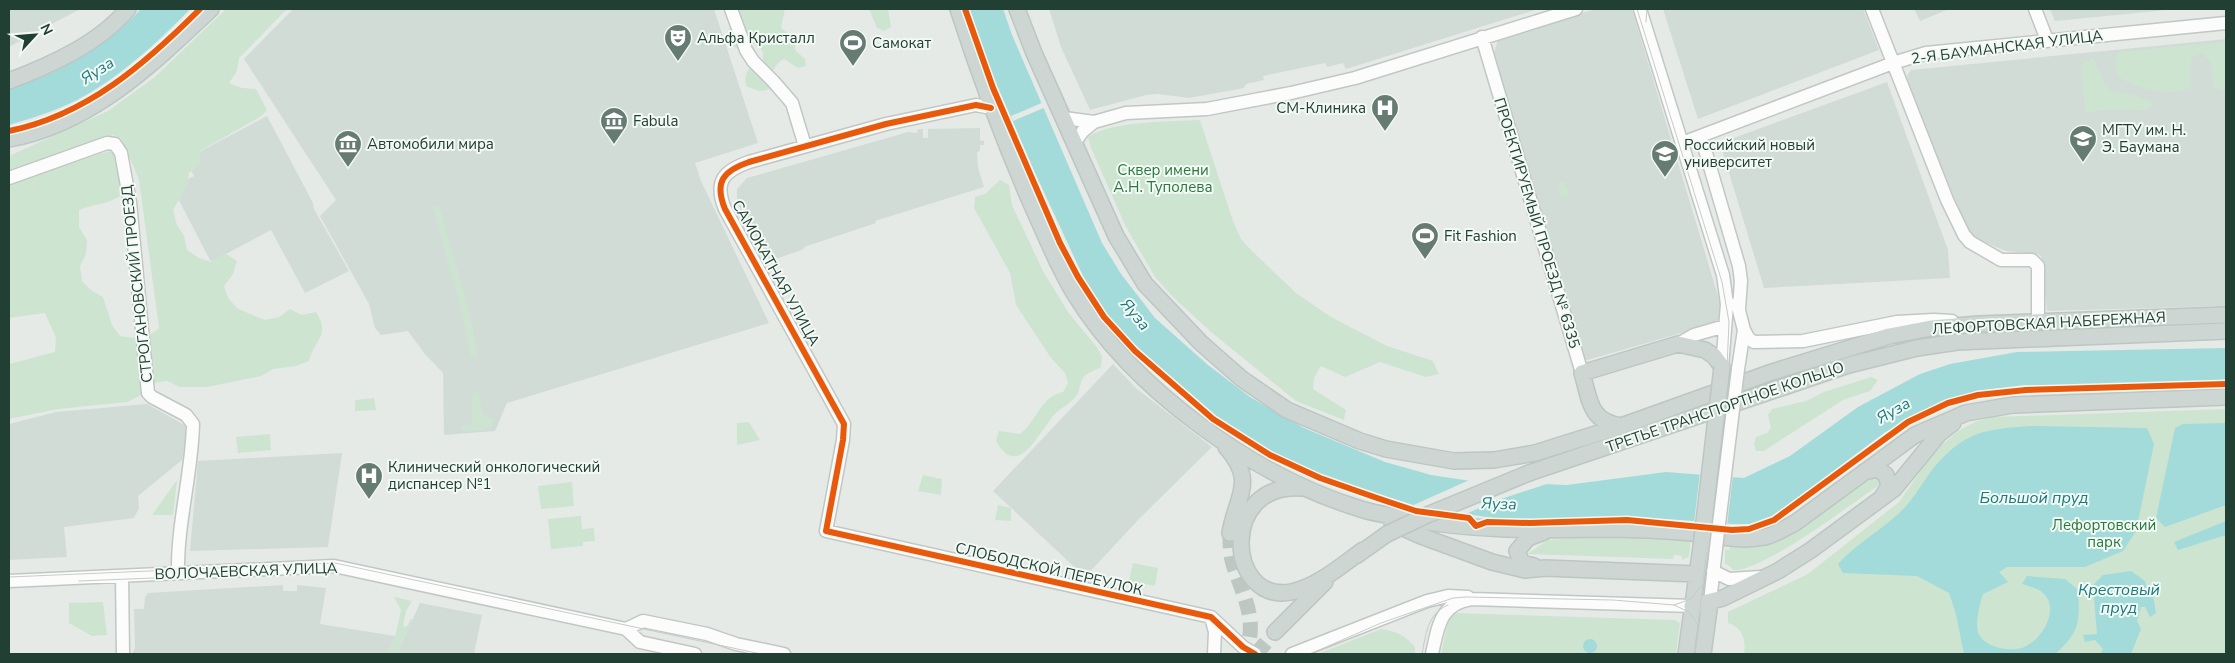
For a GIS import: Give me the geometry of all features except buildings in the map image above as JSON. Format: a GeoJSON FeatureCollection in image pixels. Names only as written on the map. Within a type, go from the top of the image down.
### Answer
{"type":"FeatureCollection","features":[{"type":"Feature","properties":{"kind":"main road"},"geometry":{"type":"LineString","coordinates":[[9,81],[50,64],[74,51],[103,32],[128,9]]}},
{"type":"Feature","properties":{"kind":"main road"},"geometry":{"type":"LineString","coordinates":[[9,139],[58,123],[85,111],[111,96],[147,68],[211,9]]}},
{"type":"Feature","properties":{"kind":"main road"},"geometry":{"type":"LineString","coordinates":[[958,9],[991,108],[1050,245],[1073,292],[1101,332],[1141,377],[1186,415],[1265,468],[1421,536],[1492,562],[1525,570],[1546,568],[1698,574]]}},
{"type":"Feature","properties":{"kind":"main road","name":"ЛЕФОРТОВСКАЯ НАБЕРЕЖНАЯ"},"geometry":{"type":"LineString","coordinates":[[1017,9],[1034,53],[1116,236],[1146,284],[1195,336],[1242,379],[1287,410],[1360,441],[1386,449],[1443,460],[1494,460],[1536,453],[1621,426],[1772,372],[1889,336],[1931,328],[1979,324],[2226,315]]}},
{"type":"Feature","properties":{"kind":"main road"},"geometry":{"type":"LineString","coordinates":[[2127,319],[2226,331]]}},
{"type":"Feature","properties":{"kind":"main road"},"geometry":{"type":"LineString","coordinates":[[1849,365],[1901,344],[1979,324]]}},
{"type":"Feature","properties":{"kind":"main road","name":"ТРЕТЬЕ ТРАНСПОРТНОЕ КОЛЬЦО"},"geometry":{"type":"LineString","coordinates":[[1275,632],[1315,591],[1363,550],[1387,534],[1427,515],[1529,474],[1849,365],[1917,348],[1957,342],[2226,331]]}},
{"type":"Feature","properties":{"kind":"main road"},"geometry":{"type":"LineString","coordinates":[[1582,373],[1678,344],[1705,350],[1714,356],[1722,367],[1698,574],[1686,654]]}},
{"type":"Feature","properties":{"kind":"main road","name":"ПРОЕКТИРУЕМЫЙ ПРОЕЗД № 6335"},"geometry":{"type":"LineString","coordinates":[[1582,373],[1592,408]]}},
{"type":"Feature","properties":{"kind":"main road"},"geometry":{"type":"LineString","coordinates":[[1366,511],[1444,525],[1490,529],[1545,531],[1623,529],[1733,538],[1765,537],[1779,532],[1812,511],[1915,435],[1966,414],[2013,406],[2226,397]]}},
{"type":"Feature","properties":{"kind":"main road"},"geometry":{"type":"LineString","coordinates":[[1592,408],[1599,418],[1607,424],[1621,426]]}},
{"type":"Feature","properties":{"kind":"main road"},"geometry":{"type":"LineString","coordinates":[[1569,443],[1583,432],[1590,421],[1592,408]]}},
{"type":"Feature","properties":{"kind":"main road"},"geometry":{"type":"LineString","coordinates":[[1692,606],[1723,598],[1778,571],[1811,550],[1880,501],[1905,478],[1939,434],[1966,414]]}},
{"type":"Feature","properties":{"kind":"main road"},"geometry":{"type":"LineString","coordinates":[[1218,438],[1237,462],[1242,484],[1242,497],[1232,522],[1230,533]]}},
{"type":"Feature","properties":{"kind":"main road"},"geometry":{"type":"LineString","coordinates":[[1863,472],[1878,469],[1886,475],[1889,486],[1880,501]]}},
{"type":"Feature","properties":{"kind":"main road"},"geometry":{"type":"LineString","coordinates":[[1308,488],[1278,488],[1265,494],[1254,503],[1244,522],[1242,551],[1249,575],[1257,584],[1268,591],[1291,592],[1308,586],[1328,575],[1363,550]]}},
{"type":"Feature","properties":{"kind":"main road"},"geometry":{"type":"LineString","coordinates":[[1545,531],[1528,538],[1517,551],[1522,563],[1546,568]]}},
{"type":"Feature","properties":{"kind":"main road"},"geometry":{"type":"LineString","coordinates":[[1703,654],[1710,602]]}},
{"type":"Feature","properties":{"kind":"street"},"geometry":{"type":"LineString","coordinates":[[731,9],[752,61],[774,81],[792,103],[805,146]]}},
{"type":"Feature","properties":{"kind":"street"},"geometry":{"type":"LineString","coordinates":[[1064,118],[1094,122],[1126,113],[1207,109],[1282,95],[1355,78],[1576,9]]}},
{"type":"Feature","properties":{"kind":"street"},"geometry":{"type":"LineString","coordinates":[[1640,9],[1723,275],[1739,309],[1744,330],[1749,339],[1754,342],[1780,342],[1824,338],[1897,322],[1934,320],[1979,324]]}},
{"type":"Feature","properties":{"kind":"street"},"geometry":{"type":"LineString","coordinates":[[1872,9],[1947,200],[1964,234],[1970,242],[2001,260],[2032,260],[2036,263],[2038,322]]}},
{"type":"Feature","properties":{"kind":"street"},"geometry":{"type":"LineString","coordinates":[[2035,9],[2047,40]]}},
{"type":"Feature","properties":{"kind":"street","name":"2-Я БАУМАНСКАЯ УЛИЦА"},"geometry":{"type":"LineString","coordinates":[[1682,143],[1893,63],[1926,54],[2226,23]]}},
{"type":"Feature","properties":{"kind":"street","name":"ПРОЕКТИРУЕМЫЙ ПРОЕЗД № 6335"},"geometry":{"type":"LineString","coordinates":[[1482,37],[1582,373]]}},
{"type":"Feature","properties":{"kind":"street"},"geometry":{"type":"LineString","coordinates":[[976,105],[985,91]]}},
{"type":"Feature","properties":{"kind":"street","name":"САМОКАТНАЯ УЛИЦА"},"geometry":{"type":"LineString","coordinates":[[826,530],[843,440],[844,424],[725,209],[720,191],[723,178],[737,166],[886,124],[976,105],[991,108]]}},
{"type":"Feature","properties":{"kind":"street"},"geometry":{"type":"LineString","coordinates":[[1075,142],[1083,131],[1094,122]]}},
{"type":"Feature","properties":{"kind":"street"},"geometry":{"type":"LineString","coordinates":[[1701,136],[1737,257],[1741,281],[1739,309]]}},
{"type":"Feature","properties":{"kind":"street","name":"СТРОГАНОВСКИЙ ПРОЕЗД"},"geometry":{"type":"LineString","coordinates":[[9,178],[107,143],[115,144],[121,153],[130,202],[148,393],[186,416],[193,424],[178,556],[178,573]]}},
{"type":"Feature","properties":{"kind":"street"},"geometry":{"type":"LineString","coordinates":[[1722,367],[1727,304],[1723,275]]}},
{"type":"Feature","properties":{"kind":"street"},"geometry":{"type":"LineString","coordinates":[[1678,344],[1694,335],[1724,326]]}},
{"type":"Feature","properties":{"kind":"street"},"geometry":{"type":"LineString","coordinates":[[1710,602],[1744,330]]}},
{"type":"Feature","properties":{"kind":"street","name":"СЛОБОДСКОЙ ПЕРЕУЛОК"},"geometry":{"type":"LineString","coordinates":[[826,530],[1210,617],[1243,647],[1255,654]]}},
{"type":"Feature","properties":{"kind":"street","name":"ВОЛОЧАЕВСКАЯ УЛИЦА"},"geometry":{"type":"LineString","coordinates":[[9,581],[334,566],[626,629],[640,642],[696,654]]}},
{"type":"Feature","properties":{"kind":"street"},"geometry":{"type":"LineString","coordinates":[[1713,571],[1729,579],[1764,577]]}},
{"type":"Feature","properties":{"kind":"street"},"geometry":{"type":"LineString","coordinates":[[122,576],[124,654]]}},
{"type":"Feature","properties":{"kind":"street"},"geometry":{"type":"LineString","coordinates":[[1292,654],[1427,600],[1448,596],[1464,596],[1472,599]]}},
{"type":"Feature","properties":{"kind":"street"},"geometry":{"type":"LineString","coordinates":[[1432,654],[1437,632],[1446,612],[1454,604],[1472,599],[1692,606]]}},
{"type":"Feature","properties":{"kind":"street"},"geometry":{"type":"LineString","coordinates":[[1210,617],[1215,632],[1214,654]]}},
{"type":"Feature","properties":{"kind":"street","name":"ВОЛОЧАЕВСКАЯ УЛИЦА"},"geometry":{"type":"LineString","coordinates":[[626,629],[643,621],[708,634],[736,644],[784,654]]}},
{"type":"Feature","properties":{"kind":"shaded area"},"geometry":{"type":"Polygon","coordinates":[[[9,9],[80,9],[9,47],[9,9]]]}},
{"type":"Feature","properties":{"kind":"shaded area"},"geometry":{"type":"Polygon","coordinates":[[[293,9],[714,9],[758,143],[695,163],[701,181],[769,323],[507,403],[495,431],[444,435],[443,373],[424,353],[408,331],[381,335],[375,328],[369,304],[320,216],[336,200],[244,59],[293,9]]]}},
{"type":"Feature","properties":{"kind":"shaded area"},"geometry":{"type":"Polygon","coordinates":[[[1049,9],[1538,9],[1346,69],[1343,63],[1327,67],[1325,63],[1263,76],[1264,80],[1246,84],[1244,88],[1189,98],[1158,94],[1146,95],[1090,110],[1061,47],[1049,9]]]}},
{"type":"Feature","properties":{"kind":"shaded area"},"geometry":{"type":"Polygon","coordinates":[[[1596,9],[1632,9],[1721,306],[1721,319],[1713,324],[1584,361],[1494,53],[1498,39],[1507,34],[1596,9]]]}},
{"type":"Feature","properties":{"kind":"shaded area"},"geometry":{"type":"Polygon","coordinates":[[[1663,9],[1863,9],[1879,50],[1698,119],[1663,9]]]}},
{"type":"Feature","properties":{"kind":"shaded area"},"geometry":{"type":"Polygon","coordinates":[[[1914,9],[1949,9],[1920,21],[1914,9]]]}},
{"type":"Feature","properties":{"kind":"shaded area"},"geometry":{"type":"Polygon","coordinates":[[[2050,9],[2177,9],[2055,21],[2050,9]]]}},
{"type":"Feature","properties":{"kind":"shaded area","name":"МГТУ им. Н. Э. Баумана"},"geometry":{"type":"Polygon","coordinates":[[[2226,39],[2226,306],[2047,311],[2041,256],[2038,254],[2006,251],[1989,244],[1975,238],[1966,225],[1913,100],[1907,76],[1911,70],[2226,39]]]}},
{"type":"Feature","properties":{"kind":"shaded area"},"geometry":{"type":"Polygon","coordinates":[[[1887,82],[1948,250],[1950,278],[1764,288],[1720,143],[1887,82]]]}},
{"type":"Feature","properties":{"kind":"shaded area"},"geometry":{"type":"Polygon","coordinates":[[[267,116],[313,203],[314,209],[349,271],[305,293],[271,230],[211,262],[172,187],[194,176],[186,159],[267,116]]]}},
{"type":"Feature","properties":{"kind":"shaded area"},"geometry":{"type":"Polygon","coordinates":[[[980,128],[980,140],[984,141],[984,145],[980,145],[980,151],[977,152],[978,168],[984,187],[875,221],[876,223],[804,247],[804,249],[770,261],[737,203],[737,189],[747,178],[908,132],[917,133],[918,129],[923,129],[923,138],[928,138],[928,129],[980,128]]]}},
{"type":"Feature","properties":{"kind":"shaded area"},"geometry":{"type":"Polygon","coordinates":[[[1113,364],[1137,389],[1212,447],[1139,519],[1085,577],[993,491],[1113,364]]]}},
{"type":"Feature","properties":{"kind":"shaded area"},"geometry":{"type":"Polygon","coordinates":[[[147,404],[188,427],[182,460],[138,496],[139,508],[134,518],[64,527],[67,557],[9,560],[9,424],[56,412],[147,404]]]}},
{"type":"Feature","properties":{"kind":"shaded area"},"geometry":{"type":"Polygon","coordinates":[[[342,453],[328,547],[190,551],[198,461],[342,453]]]}},
{"type":"Feature","properties":{"kind":"shaded area"},"geometry":{"type":"Polygon","coordinates":[[[283,585],[283,591],[297,591],[297,585],[326,588],[320,624],[395,636],[388,654],[132,654],[135,648],[134,609],[144,609],[145,597],[148,593],[283,585]]]}},
{"type":"Feature","properties":{"kind":"shaded area"},"geometry":{"type":"Polygon","coordinates":[[[420,603],[482,615],[474,654],[397,654],[420,603]]]}},
{"type":"Feature","properties":{"kind":"green space"},"geometry":{"type":"Polygon","coordinates":[[[226,9],[287,9],[239,58],[237,71],[229,83],[242,88],[256,89],[267,110],[260,117],[200,151],[200,165],[189,173],[187,186],[173,210],[177,225],[184,236],[187,250],[199,258],[211,262],[226,254],[237,261],[233,274],[224,286],[228,298],[238,309],[265,320],[279,317],[290,309],[302,315],[316,312],[320,320],[322,332],[309,361],[296,366],[273,369],[261,376],[207,387],[180,387],[167,381],[147,384],[141,395],[127,402],[58,409],[9,419],[9,364],[55,352],[56,338],[45,313],[9,318],[9,182],[110,151],[127,162],[130,188],[112,200],[79,210],[79,227],[87,240],[86,254],[80,266],[82,281],[91,290],[103,297],[112,325],[120,336],[141,337],[159,328],[139,180],[122,139],[113,135],[9,170],[9,156],[108,111],[155,77],[226,9]]]}},
{"type":"Feature","properties":{"kind":"green space"},"geometry":{"type":"Polygon","coordinates":[[[737,9],[785,9],[781,28],[791,37],[795,50],[805,59],[806,66],[798,68],[784,59],[779,62],[771,73],[772,87],[762,91],[746,86],[745,81],[748,69],[758,61],[763,60],[763,53],[760,47],[753,44],[741,50],[734,47],[728,35],[729,28],[736,28],[737,9]]]}},
{"type":"Feature","properties":{"kind":"green space"},"geometry":{"type":"Polygon","coordinates":[[[869,9],[888,9],[891,27],[884,31],[877,28],[869,9]]]}},
{"type":"Feature","properties":{"kind":"green space"},"geometry":{"type":"Polygon","coordinates":[[[2226,42],[2226,90],[2222,91],[2213,86],[2210,63],[2201,53],[2193,57],[2190,64],[2191,87],[2173,92],[2143,88],[2125,81],[2118,76],[2115,66],[2118,52],[2226,42]]]}},
{"type":"Feature","properties":{"kind":"green space"},"geometry":{"type":"Polygon","coordinates":[[[2093,58],[2105,84],[2111,91],[2136,96],[2155,104],[2143,110],[2113,109],[2089,113],[2085,111],[2081,65],[2093,58]]]}},
{"type":"Feature","properties":{"kind":"green space","name":"Сквер имени А.Н. Туполева"},"geometry":{"type":"Polygon","coordinates":[[[1200,120],[1233,221],[1241,239],[1252,251],[1296,293],[1331,317],[1387,346],[1433,361],[1439,374],[1426,377],[1380,362],[1345,377],[1321,366],[1314,378],[1313,389],[1346,410],[1344,420],[1296,401],[1211,332],[1173,297],[1155,277],[1125,225],[1088,137],[1112,127],[1200,120]]]}},
{"type":"Feature","properties":{"kind":"green space"},"geometry":{"type":"Polygon","coordinates":[[[1000,180],[1009,185],[1012,205],[1043,271],[1068,312],[1102,356],[1101,367],[1084,377],[1075,398],[1054,415],[1028,449],[1020,455],[1012,456],[1004,452],[996,441],[999,431],[1020,434],[1026,429],[1044,404],[1055,394],[1063,392],[1068,383],[1065,373],[1051,358],[1016,305],[1010,273],[974,208],[975,197],[985,194],[1000,180]]]}},
{"type":"Feature","properties":{"kind":"green space"},"geometry":{"type":"Polygon","coordinates":[[[1565,182],[1569,195],[1561,197],[1557,184],[1565,182]]]}},
{"type":"Feature","properties":{"kind":"green space"},"geometry":{"type":"Polygon","coordinates":[[[439,205],[469,311],[478,356],[471,358],[462,313],[433,207],[439,205]]]}},
{"type":"Feature","properties":{"kind":"green space"},"geometry":{"type":"Polygon","coordinates":[[[1871,377],[1878,380],[1870,391],[1843,400],[1764,451],[1756,451],[1754,444],[1756,437],[1767,433],[1771,428],[1768,415],[1772,409],[1806,401],[1824,392],[1871,377]]]}},
{"type":"Feature","properties":{"kind":"green space"},"geometry":{"type":"Polygon","coordinates":[[[477,391],[484,414],[486,417],[493,418],[492,426],[485,430],[462,431],[461,427],[472,424],[472,397],[477,391]]]}},
{"type":"Feature","properties":{"kind":"green space"},"geometry":{"type":"Polygon","coordinates":[[[374,398],[376,410],[355,411],[355,400],[374,398]]]}},
{"type":"Feature","properties":{"kind":"green space","name":"Лефортовский парк"},"geometry":{"type":"Polygon","coordinates":[[[2226,409],[2226,654],[1744,654],[1744,639],[1740,631],[1728,623],[1728,612],[1808,574],[1899,502],[1924,466],[1942,445],[1958,431],[1975,422],[1992,417],[2226,409]]]}},
{"type":"Feature","properties":{"kind":"green space"},"geometry":{"type":"Polygon","coordinates":[[[749,422],[760,440],[737,445],[737,423],[749,422]]]}},
{"type":"Feature","properties":{"kind":"green space"},"geometry":{"type":"Polygon","coordinates":[[[270,434],[271,450],[238,453],[236,437],[270,434]]]}},
{"type":"Feature","properties":{"kind":"green space"},"geometry":{"type":"Polygon","coordinates":[[[1877,474],[1880,481],[1878,486],[1806,536],[1764,561],[1746,568],[1733,570],[1725,564],[1725,549],[1729,550],[1730,545],[1746,547],[1773,541],[1870,476],[1877,474]]]}},
{"type":"Feature","properties":{"kind":"green space"},"geometry":{"type":"Polygon","coordinates":[[[923,475],[942,479],[941,495],[918,491],[923,475]]]}},
{"type":"Feature","properties":{"kind":"green space"},"geometry":{"type":"Polygon","coordinates":[[[177,480],[173,515],[152,515],[177,480]]]}},
{"type":"Feature","properties":{"kind":"green space"},"geometry":{"type":"Polygon","coordinates":[[[572,482],[574,506],[541,509],[538,486],[572,482]]]}},
{"type":"Feature","properties":{"kind":"green space"},"geometry":{"type":"Polygon","coordinates":[[[998,505],[1011,508],[1011,521],[995,520],[998,505]]]}},
{"type":"Feature","properties":{"kind":"green space"},"geometry":{"type":"Polygon","coordinates":[[[581,516],[582,529],[594,528],[595,541],[583,542],[583,546],[551,549],[548,519],[581,516]]]}},
{"type":"Feature","properties":{"kind":"green space"},"geometry":{"type":"Polygon","coordinates":[[[1606,536],[1691,538],[1689,557],[1682,560],[1682,556],[1674,555],[1673,559],[1527,554],[1548,540],[1606,536]]]}},
{"type":"Feature","properties":{"kind":"green space"},"geometry":{"type":"Polygon","coordinates":[[[1133,563],[1158,568],[1155,586],[1129,581],[1133,563]]]}},
{"type":"Feature","properties":{"kind":"green space"},"geometry":{"type":"Polygon","coordinates":[[[394,597],[412,601],[406,611],[403,627],[407,626],[411,619],[413,619],[397,654],[388,654],[396,633],[401,610],[394,597]]]}},
{"type":"Feature","properties":{"kind":"green space"},"geometry":{"type":"Polygon","coordinates":[[[103,602],[107,635],[92,636],[69,623],[69,603],[103,602]]]}},
{"type":"Feature","properties":{"kind":"green space"},"geometry":{"type":"Polygon","coordinates":[[[1454,613],[1675,620],[1680,623],[1676,654],[1441,654],[1449,617],[1454,613]]]}},
{"type":"Feature","properties":{"kind":"green space"},"geometry":{"type":"Polygon","coordinates":[[[1381,629],[1396,632],[1408,639],[1415,647],[1415,654],[1318,654],[1381,629]]]}},
{"type":"Feature","properties":{"kind":"water","name":"Яуза"},"geometry":{"type":"Polygon","coordinates":[[[141,9],[190,9],[123,71],[93,91],[60,108],[9,125],[9,89],[45,76],[80,58],[127,23],[141,9]]]}},
{"type":"Feature","properties":{"kind":"water","name":"Яуза"},"geometry":{"type":"Polygon","coordinates":[[[970,9],[1003,9],[1012,35],[1102,243],[1121,274],[1155,318],[1208,365],[1250,397],[1304,428],[1385,462],[1431,475],[1471,481],[1567,485],[1666,472],[1744,478],[1790,456],[1858,407],[1920,374],[1950,364],[2017,352],[2226,348],[2226,381],[2090,386],[2024,385],[1976,391],[1925,410],[1884,433],[1775,515],[1751,524],[1626,516],[1542,519],[1494,518],[1419,507],[1321,475],[1271,451],[1215,415],[1139,349],[1108,315],[1083,276],[1036,175],[987,62],[970,9]]]}},
{"type":"Feature","properties":{"kind":"water"},"geometry":{"type":"Polygon","coordinates":[[[2226,423],[2226,505],[2165,527],[2156,518],[2175,428],[2183,424],[2226,423]]]}},
{"type":"Feature","properties":{"kind":"water","name":"Большой пруд"},"geometry":{"type":"Polygon","coordinates":[[[2032,426],[2147,428],[2154,444],[2136,531],[2123,551],[2085,567],[2007,567],[1999,572],[2008,582],[1983,594],[1977,623],[1978,632],[1981,637],[1990,645],[2003,649],[2022,648],[2029,645],[2042,632],[2049,616],[2050,608],[2048,600],[2043,593],[2036,588],[2022,584],[2027,576],[2065,579],[2078,590],[2078,618],[2074,632],[2055,654],[1964,654],[1956,614],[1949,593],[1917,576],[1843,573],[1838,564],[1902,510],[1932,470],[1955,447],[1976,434],[2032,426]]]}},
{"type":"Feature","properties":{"kind":"water"},"geometry":{"type":"Polygon","coordinates":[[[2226,521],[2226,535],[2178,550],[2174,542],[2226,521]]]}},
{"type":"Feature","properties":{"kind":"water","name":"Крестовый пруд"},"geometry":{"type":"Polygon","coordinates":[[[2131,571],[2145,581],[2147,590],[2153,596],[2156,613],[2150,617],[2145,607],[2141,607],[2137,621],[2141,629],[2131,654],[2100,654],[2103,649],[2095,640],[2085,642],[2083,635],[2097,634],[2093,585],[2103,575],[2131,571]]]}},
{"type":"Feature","properties":{"kind":"water"},"geometry":{"type":"Polygon","coordinates":[[[1590,639],[1595,641],[1597,646],[1595,651],[1590,653],[1585,651],[1583,646],[1585,641],[1590,639]]]}},
{"type":"Feature","properties":{"kind":"pier"},"geometry":{"type":"Polygon","coordinates":[[[1044,102],[1046,107],[1013,121],[1011,116],[1044,102]]]}},
{"type":"Feature","properties":{"kind":"pier"},"geometry":{"type":"Polygon","coordinates":[[[1700,472],[1733,475],[1727,526],[1694,523],[1700,472]]]}},
{"type":"Feature","properties":{"kind":"pier"},"geometry":{"type":"Polygon","coordinates":[[[1474,478],[1553,482],[1498,500],[1461,516],[1409,507],[1474,478]]]}},
{"type":"Feature","properties":{"kind":"tunnel"},"geometry":{"type":"LineString","coordinates":[[1230,533],[1232,560],[1245,597],[1250,620],[1250,631],[1244,654]]}},
{"type":"Feature","properties":{"kind":"tunnel"},"geometry":{"type":"LineString","coordinates":[[1256,654],[1275,632]]}},
{"type":"Feature","properties":{"kind":"tram line"},"geometry":{"type":"LineString","coordinates":[[1637,9],[1722,282],[1729,322],[1727,368],[1695,654]]}},
{"type":"Feature","properties":{"kind":"tram line"},"geometry":{"type":"LineString","coordinates":[[1646,22],[1647,9]]}},
{"type":"Feature","properties":{"kind":"tram line"},"geometry":{"type":"LineString","coordinates":[[9,577],[335,563],[761,654]]}},
{"type":"Feature","properties":{"kind":"tram line"},"geometry":{"type":"LineString","coordinates":[[79,581],[179,577]]}},
{"type":"Feature","properties":{"kind":"tram line"},"geometry":{"type":"LineString","coordinates":[[1674,605],[1691,599],[1701,586]]}},
{"type":"Feature","properties":{"kind":"tram line"},"geometry":{"type":"LineString","coordinates":[[1310,654],[1381,623],[1453,598],[1466,597],[1613,600],[1674,605],[1689,612],[1699,627]]}},
{"type":"Feature","properties":{"kind":"tram line"},"geometry":{"type":"LineString","coordinates":[[1422,654],[1426,632],[1432,619],[1441,609],[1448,605]]}},
{"type":"Feature","properties":{"kind":"cycle path"},"geometry":{"type":"LineString","coordinates":[[9,131],[64,113],[113,85],[158,49],[200,9]]}},
{"type":"Feature","properties":{"kind":"cycle path"},"geometry":{"type":"LineString","coordinates":[[965,9],[993,88],[1060,243],[1078,277],[1104,317],[1135,351],[1213,419],[1270,455],[1320,478],[1416,511],[1469,518],[1476,526],[1487,522],[1530,523],[1627,520],[1732,530],[1749,529],[1774,520],[1908,422],[1948,403],[1978,395],[2026,390],[2226,384]]}},
{"type":"Feature","properties":{"kind":"cycle path"},"geometry":{"type":"LineString","coordinates":[[991,108],[976,105],[886,124],[740,165],[723,179],[720,192],[725,209],[844,424],[843,440],[826,531],[1211,617],[1243,647],[1255,654]]}},
{"type":"Feature","properties":{"kind":"place","name":"Альфа Кристалл"},"geometry":{"type":"Point","coordinates":[678,62]}},
{"type":"Feature","properties":{"kind":"place","name":"Самокат"},"geometry":{"type":"Point","coordinates":[853,67]}},
{"type":"Feature","properties":{"kind":"place","name":"СМ-Клиника"},"geometry":{"type":"Point","coordinates":[1385,132]}},
{"type":"Feature","properties":{"kind":"place","name":"Fabula"},"geometry":{"type":"Point","coordinates":[614,145]}},
{"type":"Feature","properties":{"kind":"place","name":"МГТУ им. Н. Э. Баумана"},"geometry":{"type":"Point","coordinates":[2083,163]}},
{"type":"Feature","properties":{"kind":"place","name":"Автомобили мира"},"geometry":{"type":"Point","coordinates":[348,168]}},
{"type":"Feature","properties":{"kind":"place","name":"Российский новый университет"},"geometry":{"type":"Point","coordinates":[1665,178]}},
{"type":"Feature","properties":{"kind":"place","name":"Fit Fashion"},"geometry":{"type":"Point","coordinates":[1425,260]}},
{"type":"Feature","properties":{"kind":"place","name":"Клинический онкологический диспансер №1"},"geometry":{"type":"Point","coordinates":[369,500]}}]}
